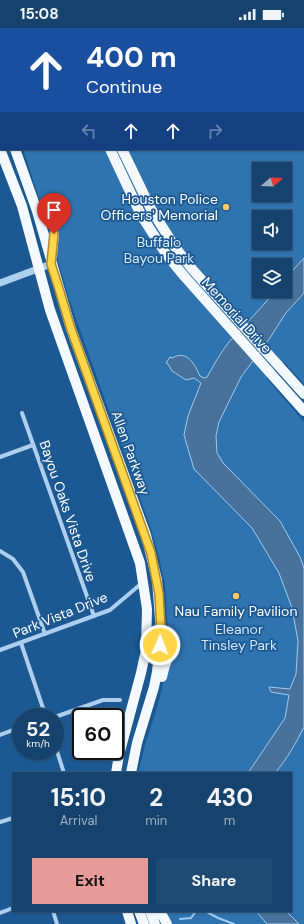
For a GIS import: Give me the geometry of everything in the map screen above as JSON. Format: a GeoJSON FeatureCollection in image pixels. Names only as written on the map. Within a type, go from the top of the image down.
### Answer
{"type":"FeatureCollection","features":[{"type":"Feature","properties":{"kind":"main road","name":"Allen Parkway"},"geometry":{"type":"LineString","coordinates":[[0,150],[22,206],[38,268],[53,317],[140,563],[147,622],[144,663],[122,743],[116,772]]}},
{"type":"Feature","properties":{"kind":"main road","name":"Allen Parkway"},"geometry":{"type":"LineString","coordinates":[[15,150],[37,211],[51,264],[71,329],[146,535],[157,580],[160,609],[160,645],[154,687],[141,728],[131,772]]}},
{"type":"Feature","properties":{"kind":"main road","name":"Memorial Drive"},"geometry":{"type":"LineString","coordinates":[[110,150],[131,195],[154,235],[184,276],[304,412]]}},
{"type":"Feature","properties":{"kind":"main road","name":"Memorial Drive"},"geometry":{"type":"LineString","coordinates":[[122,150],[141,190],[163,230],[193,270],[304,394]]}},
{"type":"Feature","properties":{"kind":"main road"},"geometry":{"type":"LineString","coordinates":[[51,264],[54,234]]}},
{"type":"Feature","properties":{"kind":"main road"},"geometry":{"type":"LineString","coordinates":[[141,728],[156,700],[170,652]]}},
{"type":"Feature","properties":{"kind":"main road"},"geometry":{"type":"LineString","coordinates":[[127,912],[131,924]]}},
{"type":"Feature","properties":{"kind":"main road"},"geometry":{"type":"LineString","coordinates":[[138,912],[144,924]]}},
{"type":"Feature","properties":{"kind":"main road"},"geometry":{"type":"LineString","coordinates":[[150,912],[155,924]]}},
{"type":"Feature","properties":{"kind":"main road"},"geometry":{"type":"LineString","coordinates":[[161,912],[167,924]]}},
{"type":"Feature","properties":{"kind":"street"},"geometry":{"type":"LineString","coordinates":[[0,283],[51,264]]}},
{"type":"Feature","properties":{"kind":"street","name":"Bayou Oaks Vista Drive"},"geometry":{"type":"LineString","coordinates":[[22,413],[94,616]]}},
{"type":"Feature","properties":{"kind":"street"},"geometry":{"type":"LineString","coordinates":[[0,457],[33,444]]}},
{"type":"Feature","properties":{"kind":"street"},"geometry":{"type":"LineString","coordinates":[[0,551],[13,559],[23,572],[45,634]]}},
{"type":"Feature","properties":{"kind":"street","name":"Park Vista Drive"},"geometry":{"type":"LineString","coordinates":[[0,650],[110,610],[143,581]]}},
{"type":"Feature","properties":{"kind":"street"},"geometry":{"type":"LineString","coordinates":[[20,643],[43,708]]}},
{"type":"Feature","properties":{"kind":"street"},"geometry":{"type":"LineString","coordinates":[[64,714],[103,700],[120,700]]}},
{"type":"Feature","properties":{"kind":"street"},"geometry":{"type":"LineString","coordinates":[[0,735],[12,730]]}},
{"type":"Feature","properties":{"kind":"street"},"geometry":{"type":"LineString","coordinates":[[60,760],[64,772]]}},
{"type":"Feature","properties":{"kind":"street"},"geometry":{"type":"LineString","coordinates":[[0,822],[12,818]]}},
{"type":"Feature","properties":{"kind":"street"},"geometry":{"type":"LineString","coordinates":[[0,913],[12,908]]}},
{"type":"Feature","properties":{"kind":"street"},"geometry":{"type":"LineString","coordinates":[[53,912],[57,924]]}},
{"type":"Feature","properties":{"kind":"green space","name":"Buffalo Bayou Park"},"geometry":{"type":"Polygon","coordinates":[[[23,150],[304,150],[304,384],[284,362],[267,379],[304,422],[304,924],[172,924],[166,912],[292,912],[292,772],[138,772],[166,672],[164,660],[168,631],[165,585],[150,526],[69,299],[48,226],[23,150]]]}},
{"type":"Feature","properties":{"kind":"shaded area"},"geometry":{"type":"Polygon","coordinates":[[[304,258],[304,293],[285,314],[270,338],[241,377],[219,422],[216,436],[217,453],[223,463],[280,521],[300,557],[304,568],[304,727],[291,751],[276,772],[249,772],[285,718],[289,695],[271,692],[269,687],[290,689],[296,674],[298,641],[292,608],[279,573],[252,528],[194,469],[184,435],[188,416],[201,383],[194,378],[186,380],[172,371],[166,363],[170,357],[172,358],[182,355],[193,363],[200,376],[204,378],[207,377],[229,342],[269,298],[292,298],[292,271],[304,258]]]}},
{"type":"Feature","properties":{"kind":"shaded area"},"geometry":{"type":"Polygon","coordinates":[[[257,912],[287,912],[299,924],[267,924],[257,912]]]}},
{"type":"Feature","properties":{"kind":"waterway"},"geometry":{"type":"LineString","coordinates":[[180,919],[191,918],[195,912]]}},
{"type":"Feature","properties":{"kind":"waterway"},"geometry":{"type":"LineString","coordinates":[[207,912],[234,924]]}},
{"type":"Feature","properties":{"kind":"place","name":"Houston Police Officers' Memorial"},"geometry":{"type":"Point","coordinates":[226,207]}},
{"type":"Feature","properties":{"kind":"place","name":"Nau Family Pavilion"},"geometry":{"type":"Point","coordinates":[236,596]}},
{"type":"Feature","properties":{"kind":"route"},"geometry":{"type":"LineString","coordinates":[[54,234],[51,264],[71,329],[146,535],[151,553],[159,594],[161,632],[160,645]]}},
{"type":"Feature","properties":{"kind":"park label","name":"Eleanor Tinsley Park"},"geometry":{"type":"Point","coordinates":[239,638]}}]}
